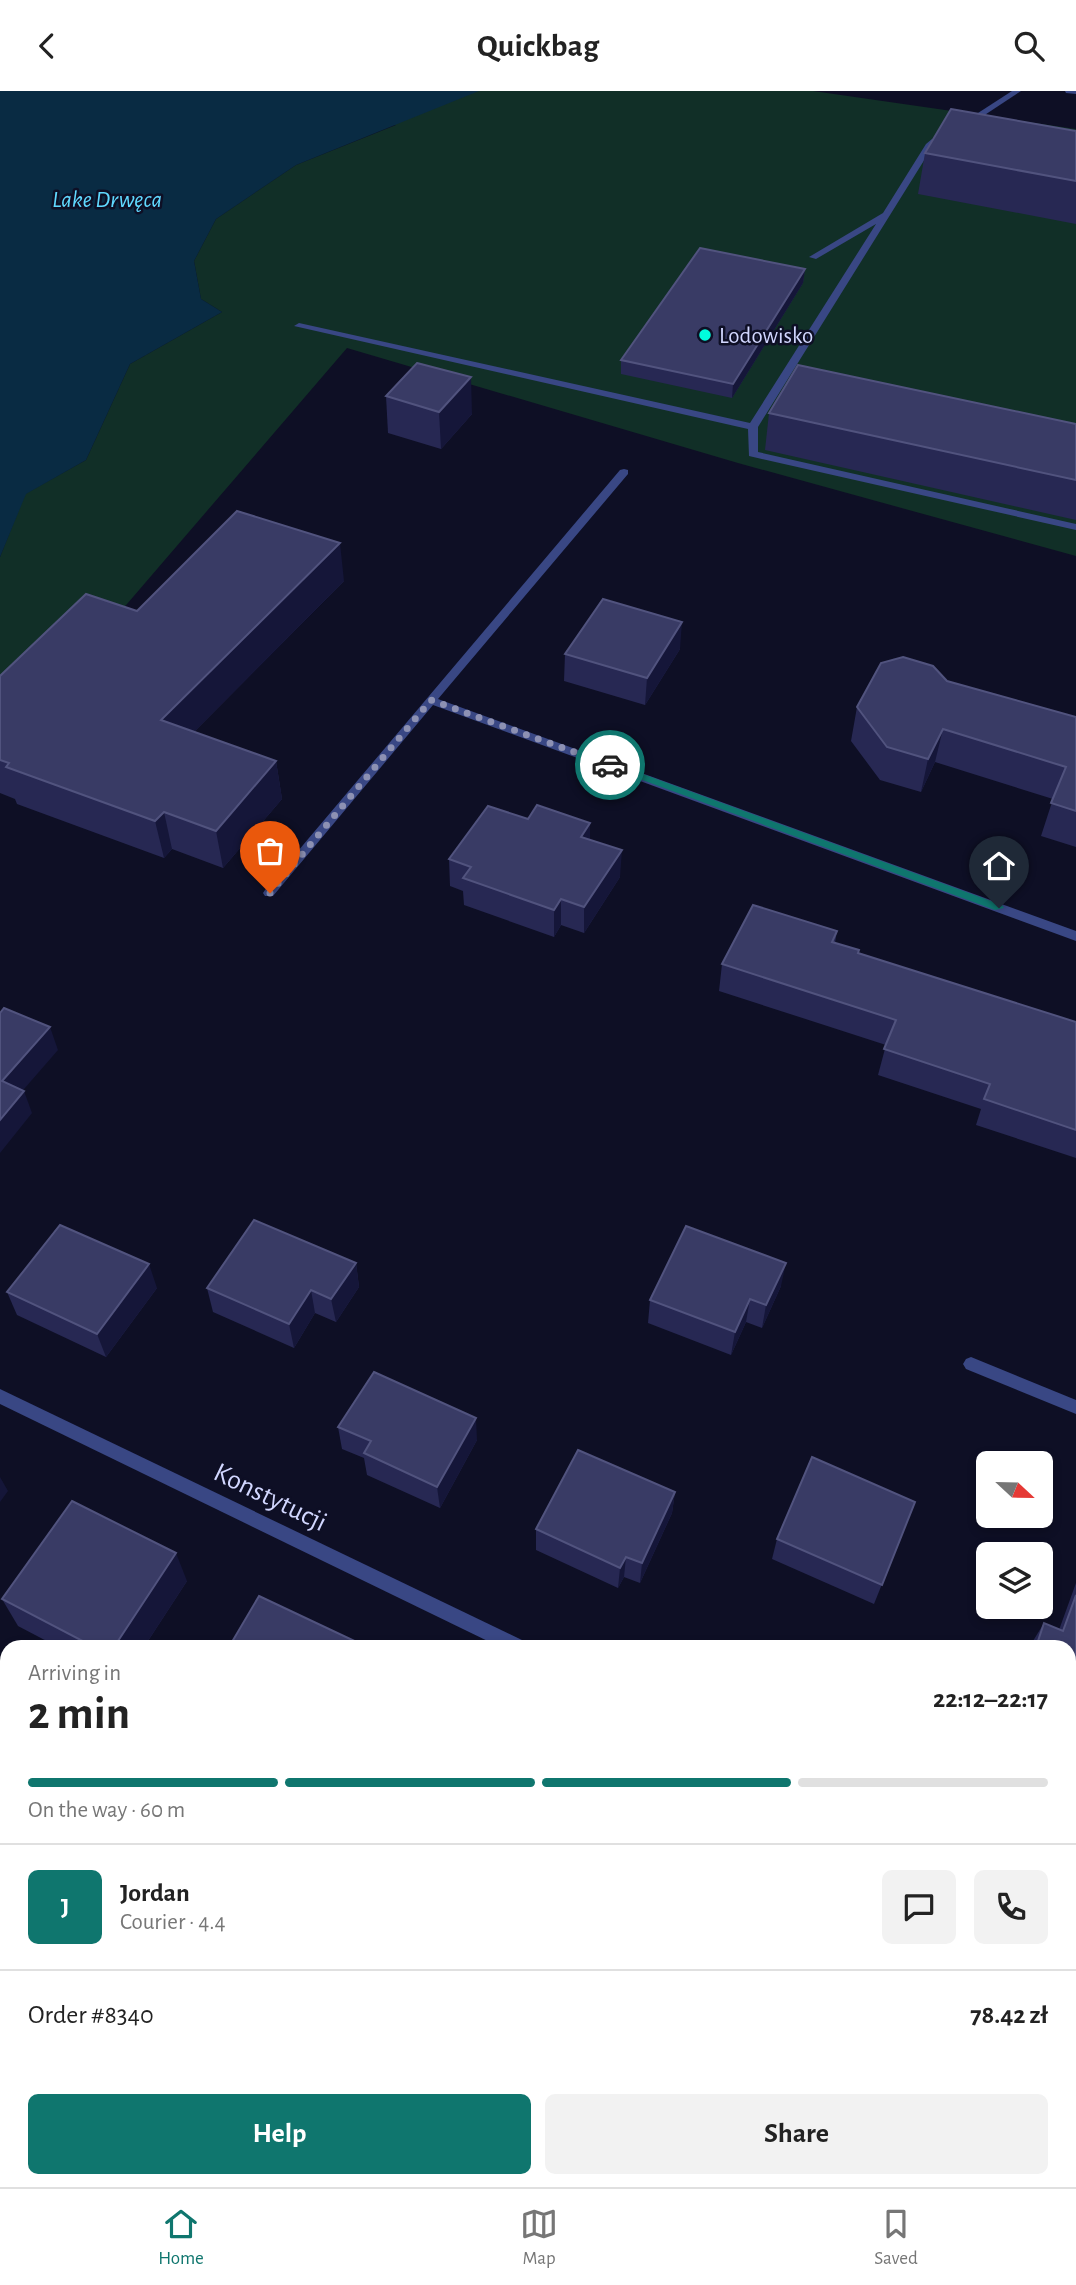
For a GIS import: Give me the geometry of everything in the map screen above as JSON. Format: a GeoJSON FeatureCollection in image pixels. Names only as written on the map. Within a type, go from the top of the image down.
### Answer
{"type":"FeatureCollection","features":[{"type":"Feature","properties":{"kind":"street"},"geometry":{"type":"LineString","coordinates":[[1017,91],[930,144],[753,427],[753,454],[1076,527]]}},
{"type":"Feature","properties":{"kind":"street"},"geometry":{"type":"LineString","coordinates":[[1069,91],[1076,92]]}},
{"type":"Feature","properties":{"kind":"street"},"geometry":{"type":"LineString","coordinates":[[813,257],[886,214]]}},
{"type":"Feature","properties":{"kind":"street"},"geometry":{"type":"LineString","coordinates":[[299,326],[753,427]]}},
{"type":"Feature","properties":{"kind":"street"},"geometry":{"type":"LineString","coordinates":[[270,893],[624,472]]}},
{"type":"Feature","properties":{"kind":"street"},"geometry":{"type":"LineString","coordinates":[[431,700],[1076,936]]}},
{"type":"Feature","properties":{"kind":"street"},"geometry":{"type":"LineString","coordinates":[[971,1364],[1076,1407]]}},
{"type":"Feature","properties":{"kind":"street","name":"Konstytucji"},"geometry":{"type":"LineString","coordinates":[[0,1396],[504,1640]]}},
{"type":"Feature","properties":{"kind":"green space"},"geometry":{"type":"Polygon","coordinates":[[[0,91],[813,91],[1076,129],[1076,556],[738,463],[347,348],[127,604],[0,740],[0,557],[25,494],[86,460],[130,364],[222,312],[201,299],[194,261],[216,219],[296,165],[396,125],[0,91]]]}},
{"type":"Feature","properties":{"kind":"water","name":"Lake Drwęca"},"geometry":{"type":"Polygon","coordinates":[[[0,91],[479,91],[296,165],[216,219],[194,261],[201,299],[222,312],[130,364],[86,460],[26,494],[0,557],[0,91]]]}},
{"type":"Feature","properties":{"kind":"building"},"geometry":{"type":"Polygon","coordinates":[[[951,109],[1076,131],[1076,181],[925,153],[951,109]]]}},
{"type":"Feature","properties":{"kind":"building"},"geometry":{"type":"Polygon","coordinates":[[[700,248],[805,269],[733,384],[621,360],[700,248]]]}},
{"type":"Feature","properties":{"kind":"building"},"geometry":{"type":"Polygon","coordinates":[[[417,363],[471,377],[439,412],[386,396],[417,363]]]}},
{"type":"Feature","properties":{"kind":"building"},"geometry":{"type":"Polygon","coordinates":[[[798,365],[1076,424],[1076,480],[769,413],[798,365]]]}},
{"type":"Feature","properties":{"kind":"building"},"geometry":{"type":"Polygon","coordinates":[[[237,511],[340,543],[161,720],[276,761],[216,831],[164,812],[155,821],[6,767],[9,763],[0,760],[0,676],[86,594],[137,611],[237,511]]]}},
{"type":"Feature","properties":{"kind":"building"},"geometry":{"type":"Polygon","coordinates":[[[603,599],[682,622],[647,678],[565,654],[603,599]]]}},
{"type":"Feature","properties":{"kind":"building"},"geometry":{"type":"Polygon","coordinates":[[[903,657],[933,666],[947,681],[1076,717],[1076,811],[1051,803],[1066,767],[943,729],[928,759],[887,747],[857,707],[881,663],[903,657]]]}},
{"type":"Feature","properties":{"kind":"building"},"geometry":{"type":"Polygon","coordinates":[[[537,805],[590,823],[581,837],[622,850],[584,907],[561,899],[554,910],[463,878],[471,867],[449,859],[488,806],[528,819],[537,805]]]}},
{"type":"Feature","properties":{"kind":"building"},"geometry":{"type":"Polygon","coordinates":[[[753,905],[837,931],[832,942],[859,950],[858,953],[1076,1022],[1076,1130],[984,1099],[990,1084],[884,1049],[896,1020],[722,964],[753,905]]]}},
{"type":"Feature","properties":{"kind":"building"},"geometry":{"type":"Polygon","coordinates":[[[4,1008],[50,1027],[2,1081],[24,1091],[0,1120],[0,1013],[4,1008]]]}},
{"type":"Feature","properties":{"kind":"building"},"geometry":{"type":"Polygon","coordinates":[[[254,1220],[356,1263],[331,1299],[311,1290],[289,1324],[207,1288],[254,1220]]]}},
{"type":"Feature","properties":{"kind":"building"},"geometry":{"type":"Polygon","coordinates":[[[60,1225],[149,1264],[97,1334],[7,1292],[60,1225]]]}},
{"type":"Feature","properties":{"kind":"building"},"geometry":{"type":"Polygon","coordinates":[[[686,1226],[786,1263],[766,1305],[750,1299],[735,1332],[650,1300],[686,1226]]]}},
{"type":"Feature","properties":{"kind":"building"},"geometry":{"type":"Polygon","coordinates":[[[374,1372],[476,1418],[437,1487],[364,1453],[371,1441],[338,1427],[374,1372]]]}},
{"type":"Feature","properties":{"kind":"building"},"geometry":{"type":"Polygon","coordinates":[[[578,1450],[675,1492],[642,1563],[626,1557],[620,1568],[536,1529],[578,1450]]]}},
{"type":"Feature","properties":{"kind":"building"},"geometry":{"type":"Polygon","coordinates":[[[812,1457],[915,1502],[882,1585],[777,1539],[812,1457]]]}},
{"type":"Feature","properties":{"kind":"building"},"geometry":{"type":"Polygon","coordinates":[[[72,1501],[176,1553],[119,1640],[81,1640],[2,1599],[72,1501]]]}},
{"type":"Feature","properties":{"kind":"building"},"geometry":{"type":"Polygon","coordinates":[[[1076,1595],[1076,1640],[1038,1640],[1044,1623],[1063,1631],[1076,1595]]]}},
{"type":"Feature","properties":{"kind":"building"},"geometry":{"type":"Polygon","coordinates":[[[259,1596],[352,1640],[233,1640],[259,1596]]]}},
{"type":"Feature","properties":{"kind":"way so far"},"geometry":{"type":"LineString","coordinates":[[270,893],[431,700],[610,765]]}},
{"type":"Feature","properties":{"kind":"place","name":"Lodowisko"},"geometry":{"type":"Point","coordinates":[705,335]}},
{"type":"Feature","properties":{"kind":"route"},"geometry":{"type":"LineString","coordinates":[[610,765],[999,908]]}}]}
